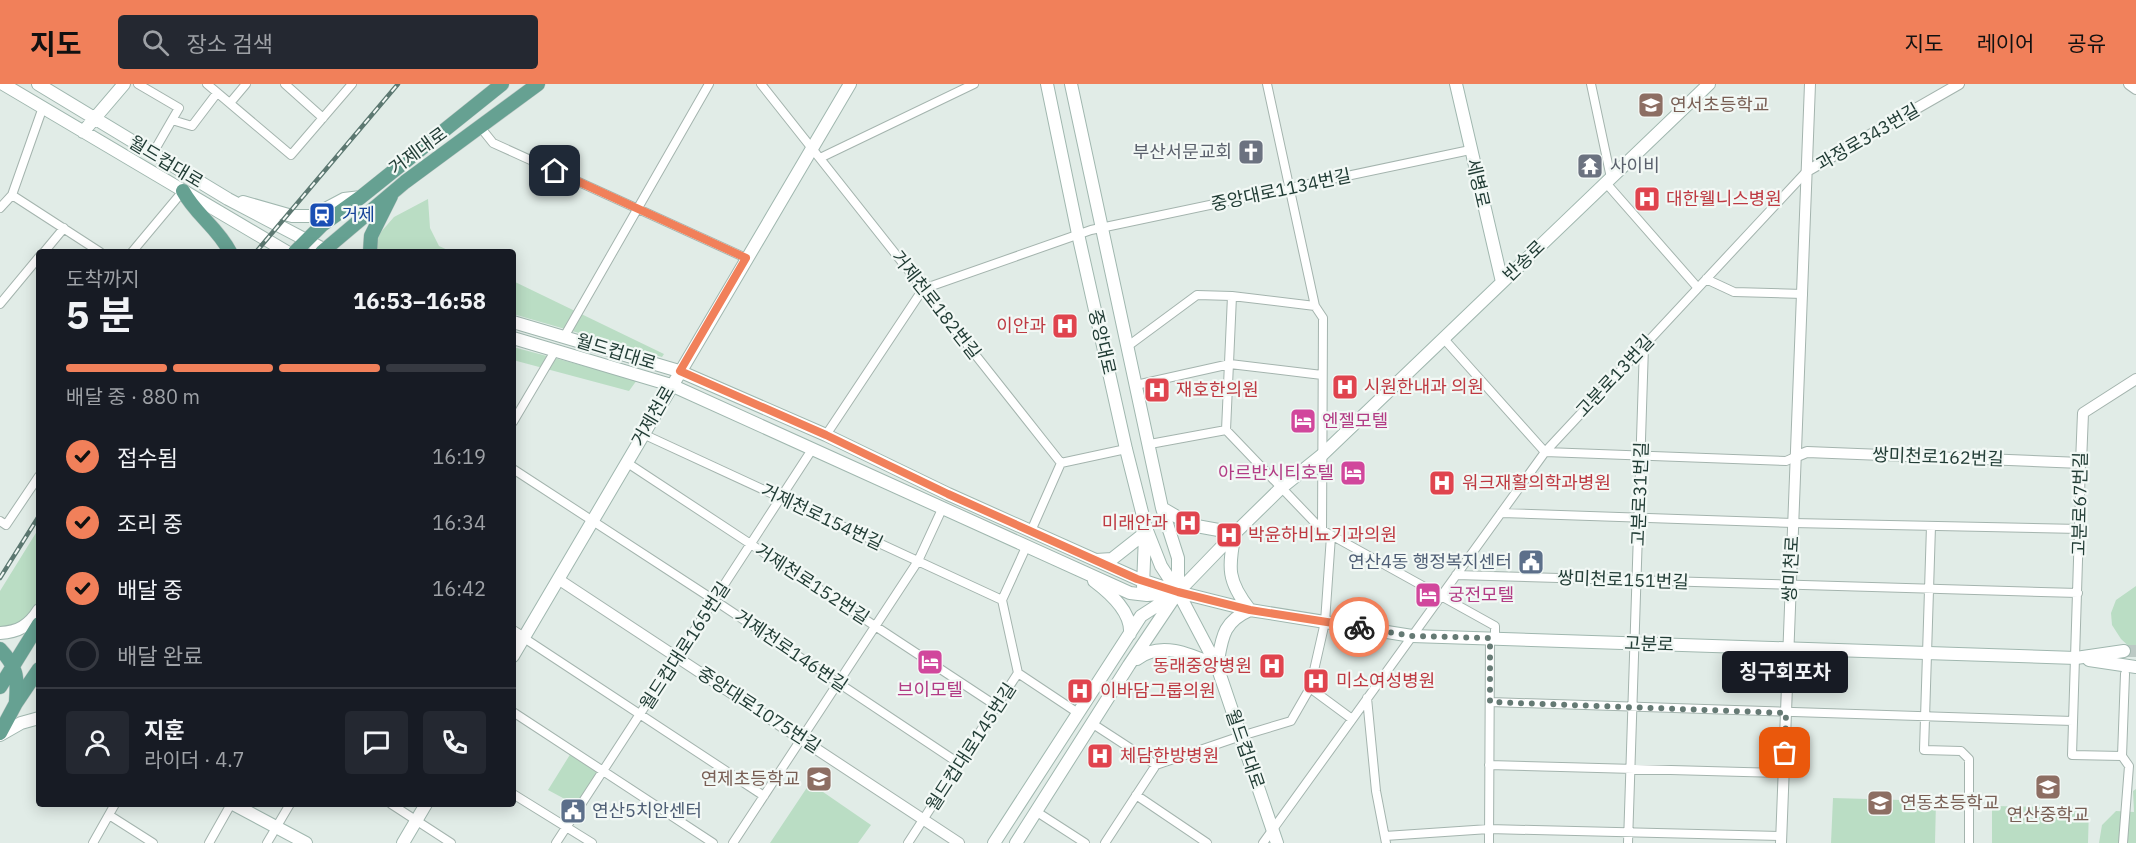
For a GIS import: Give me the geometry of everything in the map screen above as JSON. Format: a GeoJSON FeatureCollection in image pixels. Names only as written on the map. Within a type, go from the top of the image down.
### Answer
{"type":"FeatureCollection","features":[{"type":"Feature","properties":{"kind":"main road","name":"월드컵대로"},"geometry":{"type":"LineString","coordinates":[[3,84],[282,249]]}},
{"type":"Feature","properties":{"kind":"main road","name":"월드컵대로"},"geometry":{"type":"LineString","coordinates":[[39,84],[228,199],[321,249]]}},
{"type":"Feature","properties":{"kind":"main road"},"geometry":{"type":"LineString","coordinates":[[83,132],[124,84]]}},
{"type":"Feature","properties":{"kind":"main road"},"geometry":{"type":"LineString","coordinates":[[503,84],[516,100]]}},
{"type":"Feature","properties":{"kind":"main road","name":"거제대로"},"geometry":{"type":"LineString","coordinates":[[298,249],[322,225],[361,197],[503,84]]}},
{"type":"Feature","properties":{"kind":"main road","name":"거제대로"},"geometry":{"type":"LineString","coordinates":[[327,249],[393,192],[538,84]]}},
{"type":"Feature","properties":{"kind":"main road","name":"거제천로"},"geometry":{"type":"LineString","coordinates":[[518,634],[558,579],[850,84]]}},
{"type":"Feature","properties":{"kind":"main road","name":"중앙대로"},"geometry":{"type":"LineString","coordinates":[[1047,84],[1078,234],[1146,530],[1161,566],[1178,592]]}},
{"type":"Feature","properties":{"kind":"main road","name":"중앙대로"},"geometry":{"type":"LineString","coordinates":[[1071,84],[1096,229],[1128,346],[1162,508],[1178,558],[1178,592]]}},
{"type":"Feature","properties":{"kind":"main road","name":"세병로"},"geometry":{"type":"LineString","coordinates":[[1456,84],[1502,282]]}},
{"type":"Feature","properties":{"kind":"main road","name":"반송로"},"geometry":{"type":"LineString","coordinates":[[1178,592],[1281,488],[1322,455],[1709,84]]}},
{"type":"Feature","properties":{"kind":"main road"},"geometry":{"type":"LineString","coordinates":[[183,191],[190,205],[210,224],[229,249]]}},
{"type":"Feature","properties":{"kind":"main road"},"geometry":{"type":"LineString","coordinates":[[370,249],[371,236],[393,192]]}},
{"type":"Feature","properties":{"kind":"main road"},"geometry":{"type":"LineString","coordinates":[[228,199],[258,205],[292,216],[312,216],[344,199],[361,197]]}},
{"type":"Feature","properties":{"kind":"main road","name":"월드컵대로"},"geometry":{"type":"LineString","coordinates":[[516,323],[680,371],[826,435],[1092,560],[1143,581],[1178,592],[1217,666],[1277,843]]}},
{"type":"Feature","properties":{"kind":"main road","name":"월드컵대로"},"geometry":{"type":"LineString","coordinates":[[516,339],[671,385],[1130,593],[1143,595],[1178,592]]}},
{"type":"Feature","properties":{"kind":"main road"},"geometry":{"type":"LineString","coordinates":[[1129,665],[1146,652],[1163,650],[1183,652],[1217,666],[1222,638],[1230,623],[1238,615],[1250,610],[1232,582],[1229,561],[1235,533],[1191,525],[1162,508]]}},
{"type":"Feature","properties":{"kind":"main road"},"geometry":{"type":"LineString","coordinates":[[1092,560],[1112,559],[1146,530]]}},
{"type":"Feature","properties":{"kind":"main road"},"geometry":{"type":"LineString","coordinates":[[1141,616],[1146,530]]}},
{"type":"Feature","properties":{"kind":"main road"},"geometry":{"type":"LineString","coordinates":[[1079,569],[1113,598],[1128,619],[1130,634]]}},
{"type":"Feature","properties":{"kind":"main road"},"geometry":{"type":"LineString","coordinates":[[994,843],[1141,616],[1178,592]]}},
{"type":"Feature","properties":{"kind":"main road"},"geometry":{"type":"LineString","coordinates":[[1016,843],[1178,592]]}},
{"type":"Feature","properties":{"kind":"main road","name":"고분로"},"geometry":{"type":"LineString","coordinates":[[1178,592],[1250,610],[1412,636],[2076,658],[2124,651]]}},
{"type":"Feature","properties":{"kind":"main road"},"geometry":{"type":"LineString","coordinates":[[0,633],[20,631],[36,615]]}},
{"type":"Feature","properties":{"kind":"main road"},"geometry":{"type":"LineString","coordinates":[[0,687],[36,629]]}},
{"type":"Feature","properties":{"kind":"main road"},"geometry":{"type":"LineString","coordinates":[[0,649],[14,665],[18,681],[16,703]]}},
{"type":"Feature","properties":{"kind":"main road"},"geometry":{"type":"LineString","coordinates":[[2076,658],[2131,670]]}},
{"type":"Feature","properties":{"kind":"main road"},"geometry":{"type":"LineString","coordinates":[[0,734],[16,703],[36,673]]}},
{"type":"Feature","properties":{"kind":"main road"},"geometry":{"type":"LineString","coordinates":[[0,734],[21,723],[36,719]]}},
{"type":"Feature","properties":{"kind":"main road"},"geometry":{"type":"LineString","coordinates":[[238,807],[306,843]]}},
{"type":"Feature","properties":{"kind":"main road"},"geometry":{"type":"LineString","coordinates":[[403,843],[424,807]]}},
{"type":"Feature","properties":{"kind":"street"},"geometry":{"type":"LineString","coordinates":[[138,84],[179,108],[153,153]]}},
{"type":"Feature","properties":{"kind":"street"},"geometry":{"type":"LineString","coordinates":[[207,84],[291,155],[351,84]]}},
{"type":"Feature","properties":{"kind":"street"},"geometry":{"type":"LineString","coordinates":[[230,103],[246,84]]}},
{"type":"Feature","properties":{"kind":"street"},"geometry":{"type":"LineString","coordinates":[[285,84],[322,118]]}},
{"type":"Feature","properties":{"kind":"street"},"geometry":{"type":"LineString","coordinates":[[564,337],[709,84]]}},
{"type":"Feature","properties":{"kind":"street","name":"거제천로182번길"},"geometry":{"type":"LineString","coordinates":[[761,84],[1061,463]]}},
{"type":"Feature","properties":{"kind":"street"},"geometry":{"type":"LineString","coordinates":[[820,158],[974,84]]}},
{"type":"Feature","properties":{"kind":"street"},"geometry":{"type":"LineString","coordinates":[[1267,84],[1315,306],[1323,318],[1322,530]]}},
{"type":"Feature","properties":{"kind":"street"},"geometry":{"type":"LineString","coordinates":[[1591,84],[1608,180],[1698,288]]}},
{"type":"Feature","properties":{"kind":"street","name":"쌍미천로"},"geometry":{"type":"LineString","coordinates":[[1781,839],[1810,84]]}},
{"type":"Feature","properties":{"kind":"street","name":"과정로343번길"},"geometry":{"type":"LineString","coordinates":[[1807,171],[1959,84]]}},
{"type":"Feature","properties":{"kind":"street"},"geometry":{"type":"LineString","coordinates":[[2129,84],[2136,88]]}},
{"type":"Feature","properties":{"kind":"street"},"geometry":{"type":"LineString","coordinates":[[172,120],[192,126],[218,93]]}},
{"type":"Feature","properties":{"kind":"street"},"geometry":{"type":"LineString","coordinates":[[0,208],[12,195],[43,107]]}},
{"type":"Feature","properties":{"kind":"street"},"geometry":{"type":"LineString","coordinates":[[481,128],[493,142],[746,258]]}},
{"type":"Feature","properties":{"kind":"street","name":"중앙대로1134번길"},"geometry":{"type":"LineString","coordinates":[[923,289],[1096,229],[1470,150]]}},
{"type":"Feature","properties":{"kind":"street","name":"고분로13번길"},"geometry":{"type":"LineString","coordinates":[[1263,843],[1545,453],[1807,171]]}},
{"type":"Feature","properties":{"kind":"street","name":"월드컵대로"},"geometry":{"type":"LineString","coordinates":[[135,249],[183,191]]}},
{"type":"Feature","properties":{"kind":"street"},"geometry":{"type":"LineString","coordinates":[[12,195],[96,249]]}},
{"type":"Feature","properties":{"kind":"street"},"geometry":{"type":"LineString","coordinates":[[46,249],[64,228]]}},
{"type":"Feature","properties":{"kind":"street"},"geometry":{"type":"LineString","coordinates":[[0,304],[36,262]]}},
{"type":"Feature","properties":{"kind":"street"},"geometry":{"type":"LineString","coordinates":[[1706,279],[1734,292],[1803,294]]}},
{"type":"Feature","properties":{"kind":"street"},"geometry":{"type":"LineString","coordinates":[[826,435],[923,289]]}},
{"type":"Feature","properties":{"kind":"street"},"geometry":{"type":"LineString","coordinates":[[1128,346],[1197,295],[1232,296],[1315,306]]}},
{"type":"Feature","properties":{"kind":"street"},"geometry":{"type":"LineString","coordinates":[[1232,296],[1226,430],[1322,530],[1495,626],[1492,638],[1490,702],[1489,843]]}},
{"type":"Feature","properties":{"kind":"street"},"geometry":{"type":"LineString","coordinates":[[1444,339],[1545,453],[1785,460],[1796,457]]}},
{"type":"Feature","properties":{"kind":"street","name":"고분로31번길"},"geometry":{"type":"LineString","coordinates":[[1628,843],[1644,345]]}},
{"type":"Feature","properties":{"kind":"street"},"geometry":{"type":"LineString","coordinates":[[516,417],[555,351]]}},
{"type":"Feature","properties":{"kind":"street"},"geometry":{"type":"LineString","coordinates":[[1136,385],[1230,364],[1322,375]]}},
{"type":"Feature","properties":{"kind":"street","name":"고분로67번길"},"geometry":{"type":"LineString","coordinates":[[2122,756],[2072,755],[2081,463],[2083,413],[2136,379]]}},
{"type":"Feature","properties":{"kind":"street"},"geometry":{"type":"LineString","coordinates":[[1150,444],[1226,430]]}},
{"type":"Feature","properties":{"kind":"street","name":"거제천로154번길"},"geometry":{"type":"LineString","coordinates":[[643,434],[1002,600]]}},
{"type":"Feature","properties":{"kind":"street","name":"월드컵대로165번길"},"geometry":{"type":"LineString","coordinates":[[556,843],[813,448]]}},
{"type":"Feature","properties":{"kind":"street"},"geometry":{"type":"LineString","coordinates":[[1031,531],[1061,463],[1126,449]]}},
{"type":"Feature","properties":{"kind":"street","name":"쌍미천로162번길"},"geometry":{"type":"LineString","coordinates":[[1796,457],[1807,452],[2081,463]]}},
{"type":"Feature","properties":{"kind":"street","name":"거제천로152번길"},"geometry":{"type":"LineString","coordinates":[[626,462],[998,707]]}},
{"type":"Feature","properties":{"kind":"street","name":"거제천로146번길"},"geometry":{"type":"LineString","coordinates":[[516,471],[960,764]]}},
{"type":"Feature","properties":{"kind":"street"},"geometry":{"type":"LineString","coordinates":[[0,521],[6,525],[36,480]]}},
{"type":"Feature","properties":{"kind":"street"},"geometry":{"type":"LineString","coordinates":[[733,843],[918,561],[943,507]]}},
{"type":"Feature","properties":{"kind":"street"},"geometry":{"type":"LineString","coordinates":[[1501,513],[1793,523],[2080,529]]}},
{"type":"Feature","properties":{"kind":"street"},"geometry":{"type":"LineString","coordinates":[[1931,526],[1924,750],[1961,751],[1969,759],[1970,843]]}},
{"type":"Feature","properties":{"kind":"street"},"geometry":{"type":"LineString","coordinates":[[1105,843],[1156,765],[1291,721],[1310,688],[1325,622],[1331,536]]}},
{"type":"Feature","properties":{"kind":"street"},"geometry":{"type":"LineString","coordinates":[[1002,600],[1027,545]]}},
{"type":"Feature","properties":{"kind":"street","name":"쌍미천로151번길"},"geometry":{"type":"LineString","coordinates":[[1456,575],[2078,593]]}},
{"type":"Feature","properties":{"kind":"street","name":"중앙대로1075번길"},"geometry":{"type":"LineString","coordinates":[[558,579],[958,843]]}},
{"type":"Feature","properties":{"kind":"street","name":"월드컵대로145번길"},"geometry":{"type":"LineString","coordinates":[[908,843],[1018,673],[1002,600]]}},
{"type":"Feature","properties":{"kind":"street"},"geometry":{"type":"LineString","coordinates":[[518,634],[764,796]]}},
{"type":"Feature","properties":{"kind":"street"},"geometry":{"type":"LineString","coordinates":[[2123,843],[2129,766],[2122,756],[2131,670]]}},
{"type":"Feature","properties":{"kind":"street"},"geometry":{"type":"LineString","coordinates":[[1018,673],[1078,714]]}},
{"type":"Feature","properties":{"kind":"street"},"geometry":{"type":"LineString","coordinates":[[1310,688],[1352,719]]}},
{"type":"Feature","properties":{"kind":"street"},"geometry":{"type":"LineString","coordinates":[[1367,698],[1376,791],[1386,839],[1489,829],[1781,839]]}},
{"type":"Feature","properties":{"kind":"street"},"geometry":{"type":"LineString","coordinates":[[1490,702],[2073,721]]}},
{"type":"Feature","properties":{"kind":"street"},"geometry":{"type":"LineString","coordinates":[[516,714],[713,843]]}},
{"type":"Feature","properties":{"kind":"street"},"geometry":{"type":"LineString","coordinates":[[1093,724],[1156,765]]}},
{"type":"Feature","properties":{"kind":"street"},"geometry":{"type":"LineString","coordinates":[[1490,765],[1784,773]]}},
{"type":"Feature","properties":{"kind":"street"},"geometry":{"type":"LineString","coordinates":[[1136,795],[1207,843]]}},
{"type":"Feature","properties":{"kind":"street"},"geometry":{"type":"LineString","coordinates":[[516,796],[592,843]]}},
{"type":"Feature","properties":{"kind":"street"},"geometry":{"type":"LineString","coordinates":[[93,843],[113,807]]}},
{"type":"Feature","properties":{"kind":"street"},"geometry":{"type":"LineString","coordinates":[[209,843],[230,807]]}},
{"type":"Feature","properties":{"kind":"street"},"geometry":{"type":"LineString","coordinates":[[267,843],[288,807]]}},
{"type":"Feature","properties":{"kind":"street"},"geometry":{"type":"LineString","coordinates":[[396,807],[451,843]]}},
{"type":"Feature","properties":{"kind":"street"},"geometry":{"type":"LineString","coordinates":[[1036,812],[1085,843]]}},
{"type":"Feature","properties":{"kind":"street"},"geometry":{"type":"LineString","coordinates":[[109,815],[153,843]]}},
{"type":"Feature","properties":{"kind":"green space"},"geometry":{"type":"Polygon","coordinates":[[[428,199],[430,228],[439,246],[446,249],[374,249],[374,240],[394,217],[428,199]]]}},
{"type":"Feature","properties":{"kind":"green space"},"geometry":{"type":"Polygon","coordinates":[[[516,282],[664,354],[662,357],[516,315],[516,282]]]}},
{"type":"Feature","properties":{"kind":"green space"},"geometry":{"type":"Polygon","coordinates":[[[516,348],[637,380],[629,391],[516,361],[516,348]]]}},
{"type":"Feature","properties":{"kind":"green space"},"geometry":{"type":"Polygon","coordinates":[[[36,533],[36,604],[22,626],[0,629],[0,591],[36,533]]]}},
{"type":"Feature","properties":{"kind":"green space"},"geometry":{"type":"Polygon","coordinates":[[[2136,586],[2136,653],[2121,639],[2112,625],[2111,613],[2116,600],[2136,586]]]}},
{"type":"Feature","properties":{"kind":"green space"},"geometry":{"type":"Polygon","coordinates":[[[571,753],[598,771],[576,805],[548,790],[571,753]]]}},
{"type":"Feature","properties":{"kind":"green space"},"geometry":{"type":"Polygon","coordinates":[[[810,783],[871,825],[858,843],[770,843],[810,783]]]}},
{"type":"Feature","properties":{"kind":"green space"},"geometry":{"type":"Polygon","coordinates":[[[2136,789],[2136,843],[2099,843],[2102,825],[2116,811],[2134,812],[2133,791],[2136,789]]]}},
{"type":"Feature","properties":{"kind":"green space"},"geometry":{"type":"Polygon","coordinates":[[[1833,798],[1936,801],[1935,843],[1831,843],[1833,798]]]}},
{"type":"Feature","properties":{"kind":"green space"},"geometry":{"type":"Polygon","coordinates":[[[1992,806],[2089,808],[2088,843],[1992,843],[1992,806]]]}},
{"type":"Feature","properties":{"kind":"tunnel"},"geometry":{"type":"LineString","coordinates":[[2124,651],[2136,651]]}},
{"type":"Feature","properties":{"kind":"railway"},"geometry":{"type":"LineString","coordinates":[[259,249],[398,84]]}},
{"type":"Feature","properties":{"kind":"railway"},"geometry":{"type":"LineString","coordinates":[[0,578],[36,521]]}},
{"type":"Feature","properties":{"kind":"way so far"},"geometry":{"type":"LineString","coordinates":[[1359,627],[1412,636],[1490,638],[1490,702],[1786,713],[1785,753]]}},
{"type":"Feature","properties":{"kind":"place","name":"연서초등학교"},"geometry":{"type":"Point","coordinates":[1651,105]}},
{"type":"Feature","properties":{"kind":"place","name":"부산서문교회"},"geometry":{"type":"Point","coordinates":[1251,152]}},
{"type":"Feature","properties":{"kind":"place","name":"사이비"},"geometry":{"type":"Point","coordinates":[1590,166]}},
{"type":"Feature","properties":{"kind":"place","name":"대한웰니스병원"},"geometry":{"type":"Point","coordinates":[1647,199]}},
{"type":"Feature","properties":{"kind":"place","name":"거제"},"geometry":{"type":"Point","coordinates":[322,215]}},
{"type":"Feature","properties":{"kind":"place","name":"이안과"},"geometry":{"type":"Point","coordinates":[1065,326]}},
{"type":"Feature","properties":{"kind":"place","name":"시원한내과 의원"},"geometry":{"type":"Point","coordinates":[1345,387]}},
{"type":"Feature","properties":{"kind":"place","name":"재호한의원"},"geometry":{"type":"Point","coordinates":[1157,390]}},
{"type":"Feature","properties":{"kind":"place","name":"엔젤모텔"},"geometry":{"type":"Point","coordinates":[1303,421]}},
{"type":"Feature","properties":{"kind":"place","name":"아르반시티호텔"},"geometry":{"type":"Point","coordinates":[1353,473]}},
{"type":"Feature","properties":{"kind":"place","name":"워크재활의학과병원"},"geometry":{"type":"Point","coordinates":[1442,483]}},
{"type":"Feature","properties":{"kind":"place","name":"미래안과"},"geometry":{"type":"Point","coordinates":[1188,523]}},
{"type":"Feature","properties":{"kind":"place","name":"박윤하비뇨기과의원"},"geometry":{"type":"Point","coordinates":[1229,535]}},
{"type":"Feature","properties":{"kind":"place","name":"연산4동 행정복지센터"},"geometry":{"type":"Point","coordinates":[1531,562]}},
{"type":"Feature","properties":{"kind":"place","name":"궁전모텔"},"geometry":{"type":"Point","coordinates":[1428,595]}},
{"type":"Feature","properties":{"kind":"place","name":"브이모텔"},"geometry":{"type":"Point","coordinates":[930,662]}},
{"type":"Feature","properties":{"kind":"place","name":"동래중앙병원"},"geometry":{"type":"Point","coordinates":[1272,666]}},
{"type":"Feature","properties":{"kind":"place","name":"미소여성병원"},"geometry":{"type":"Point","coordinates":[1316,681]}},
{"type":"Feature","properties":{"kind":"place","name":"이바담그룹의원"},"geometry":{"type":"Point","coordinates":[1080,691]}},
{"type":"Feature","properties":{"kind":"place","name":"칭구회포차"},"geometry":{"type":"Point","coordinates":[1785,753]}},
{"type":"Feature","properties":{"kind":"place","name":"체담한방병원"},"geometry":{"type":"Point","coordinates":[1100,756]}},
{"type":"Feature","properties":{"kind":"place","name":"연제초등학교"},"geometry":{"type":"Point","coordinates":[819,779]}},
{"type":"Feature","properties":{"kind":"place","name":"연산중학교"},"geometry":{"type":"Point","coordinates":[2048,787]}},
{"type":"Feature","properties":{"kind":"place","name":"연동초등학교"},"geometry":{"type":"Point","coordinates":[1880,803]}},
{"type":"Feature","properties":{"kind":"place","name":"연산5치안센터"},"geometry":{"type":"Point","coordinates":[573,811]}},
{"type":"Feature","properties":{"kind":"route"},"geometry":{"type":"LineString","coordinates":[[555,171],[746,258],[680,371],[826,435],[948,494],[1137,579],[1250,610],[1359,627]]}}]}
